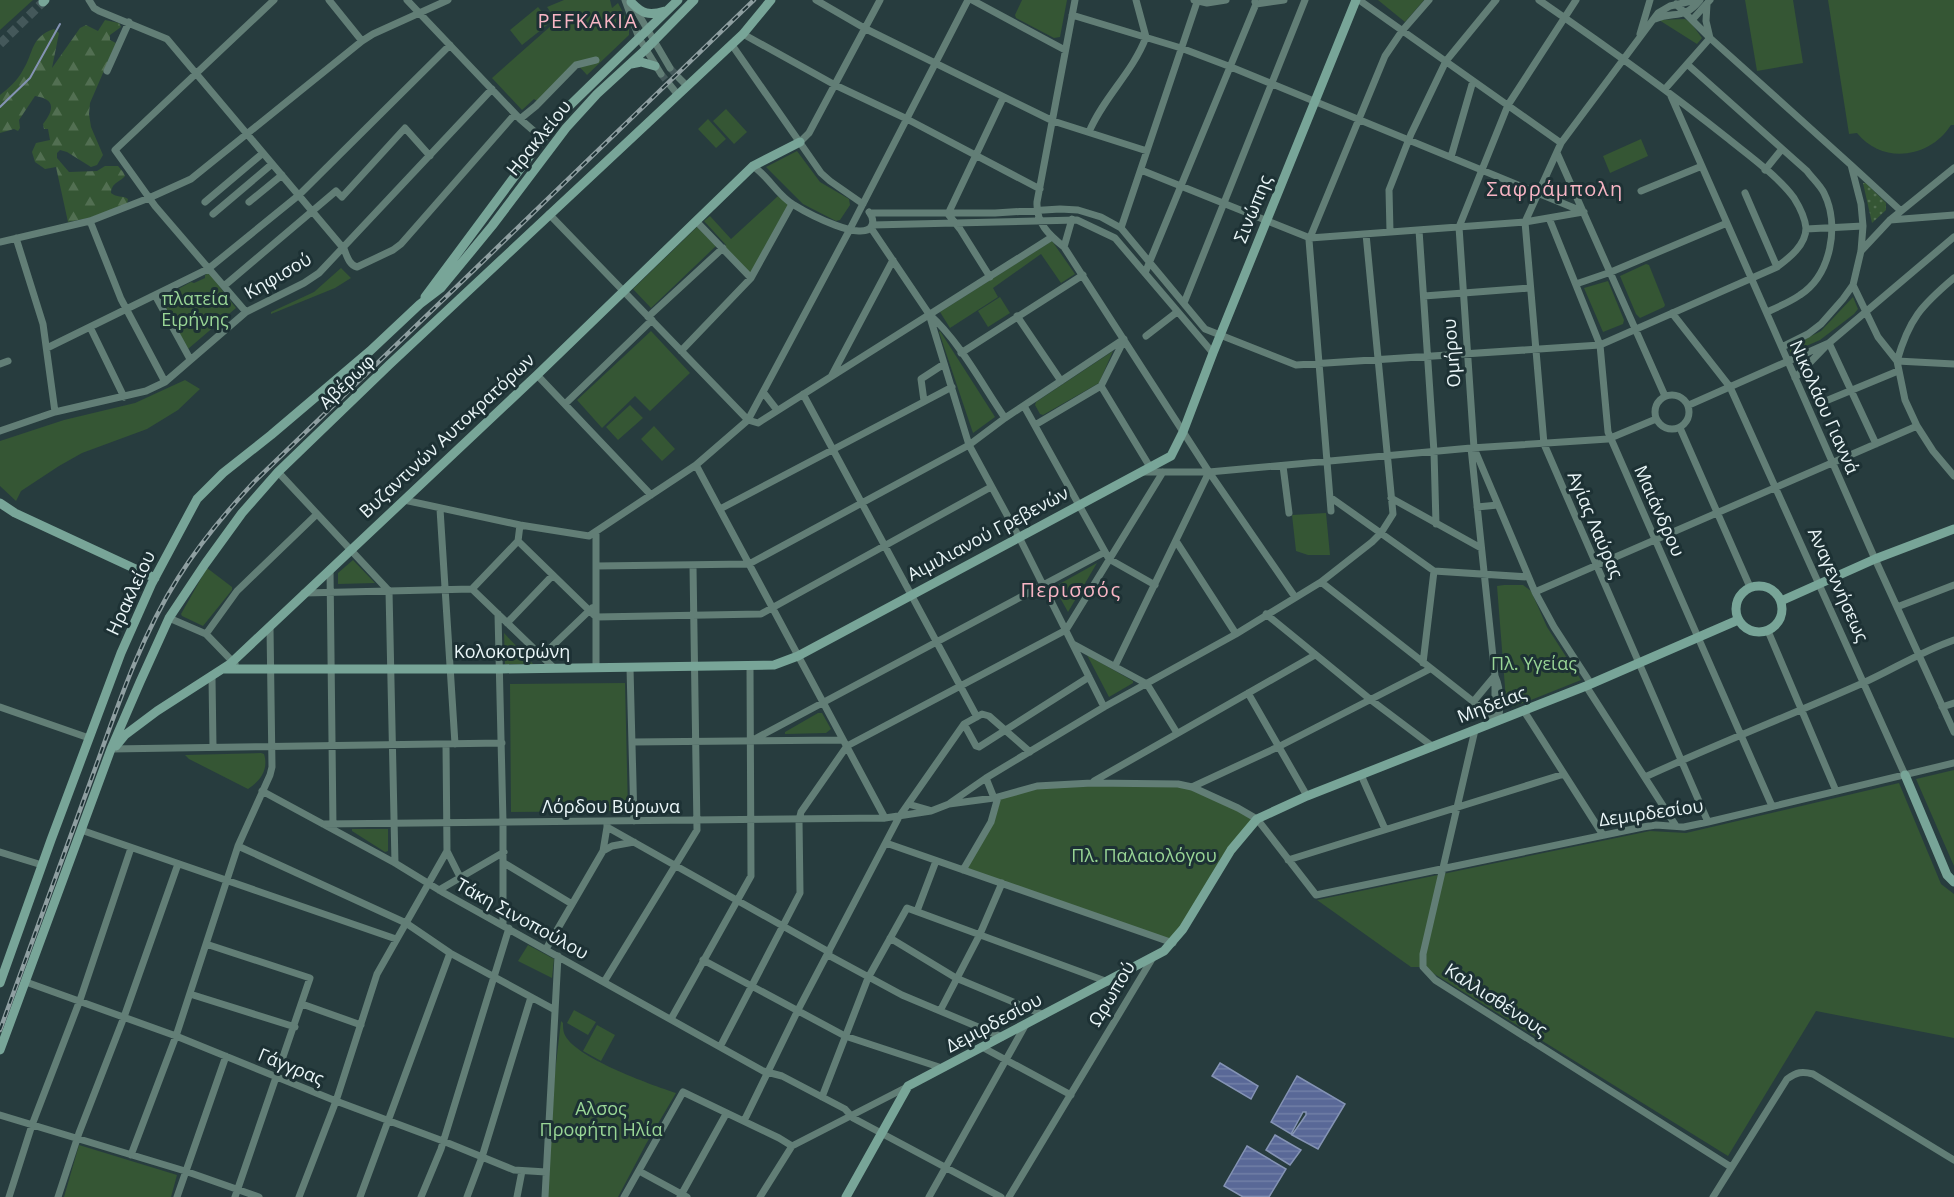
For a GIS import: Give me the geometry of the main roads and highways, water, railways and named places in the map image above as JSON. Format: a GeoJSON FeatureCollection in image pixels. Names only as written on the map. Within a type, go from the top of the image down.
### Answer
{"type":"FeatureCollection","features":[{"type":"Feature","properties":{"kind":"water"},"geometry":{"type":"Polygon","coordinates":[[[1220,1063],[1258,1086],[1251,1099],[1212,1076],[1220,1063]]]}},
{"type":"Feature","properties":{"kind":"water"},"geometry":{"type":"Polygon","coordinates":[[[1297,1076],[1345,1104],[1318,1149],[1292,1135],[1306,1112],[1303,1112],[1291,1134],[1271,1122],[1297,1076]]]}},
{"type":"Feature","properties":{"kind":"water"},"geometry":{"type":"Polygon","coordinates":[[[1275,1135],[1301,1150],[1290,1165],[1266,1150],[1275,1135]]]}},
{"type":"Feature","properties":{"kind":"water"},"geometry":{"type":"Polygon","coordinates":[[[1247,1146],[1286,1169],[1269,1197],[1243,1197],[1224,1186],[1247,1146]]]}},
{"type":"Feature","properties":{"kind":"waterway"},"geometry":{"type":"LineString","coordinates":[[0,107],[30,78],[60,24]]}},
{"type":"Feature","properties":{"kind":"tunnel"},"geometry":{"type":"LineString","coordinates":[[0,44],[43,2]]}},
{"type":"Feature","properties":{"kind":"tunnel"},"geometry":{"type":"LineString","coordinates":[[670,68],[679,78]]}},
{"type":"Feature","properties":{"kind":"tunnel"},"geometry":{"type":"LineString","coordinates":[[661,74],[670,85]]}},
{"type":"Feature","properties":{"kind":"railway"},"geometry":{"type":"LineString","coordinates":[[0,1030],[137,658],[163,604],[195,552],[254,482],[754,0]]}},
{"type":"Feature","properties":{"kind":"district","name":"PEFKAKIA"},"geometry":{"type":"Point","coordinates":[588,21]}},
{"type":"Feature","properties":{"kind":"district","name":"Σαφράμπολη"},"geometry":{"type":"Point","coordinates":[1555,189]}},
{"type":"Feature","properties":{"kind":"district","name":"Περισσός"},"geometry":{"type":"Point","coordinates":[1071,590]}},
{"type":"Feature","properties":{"kind":"park label","name":"πλατεία Ειρήνης"},"geometry":{"type":"Point","coordinates":[195,309]}},
{"type":"Feature","properties":{"kind":"park label","name":"Πλ. Υγείας"},"geometry":{"type":"Point","coordinates":[1534,664]}},
{"type":"Feature","properties":{"kind":"park label","name":"Πλ. Παλαιολόγου"},"geometry":{"type":"Point","coordinates":[1144,856]}},
{"type":"Feature","properties":{"kind":"park label","name":"Αλσος Προφήτη Ηλία"},"geometry":{"type":"Point","coordinates":[601,1119]}}]}
